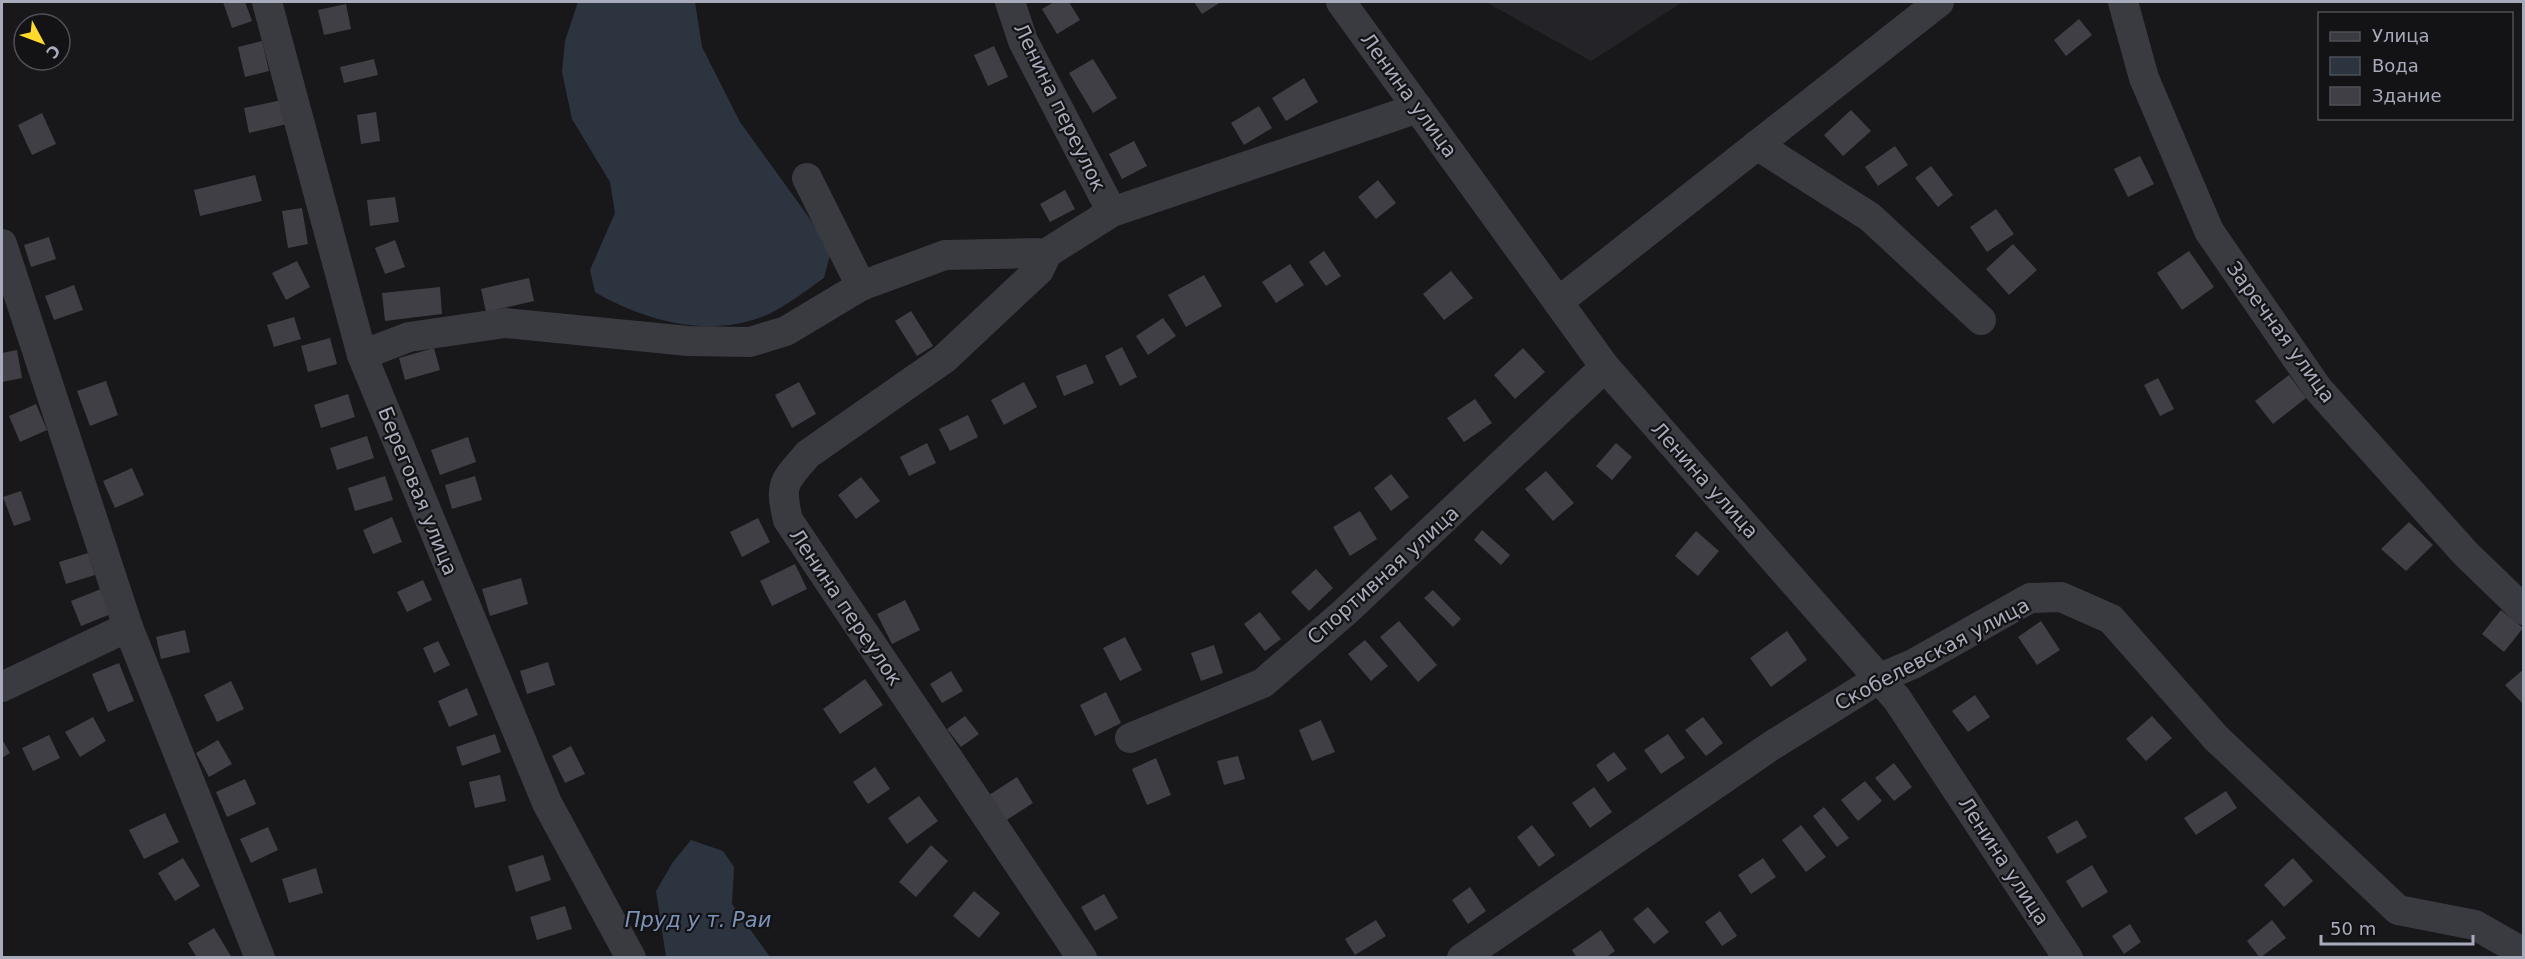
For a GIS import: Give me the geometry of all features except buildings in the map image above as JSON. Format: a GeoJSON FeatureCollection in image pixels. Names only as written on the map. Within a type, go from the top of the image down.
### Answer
{"type":"FeatureCollection","features":[{"type":"Feature","properties":{"kind":"street","name":"Береговая улица"},"geometry":{"type":"LineString","coordinates":[[267,2],[362,355],[547,803],[631,957]]}},
{"type":"Feature","properties":{"kind":"street","name":"Ленина переулок"},"geometry":{"type":"LineString","coordinates":[[1010,2],[1023,41],[1112,212]]}},
{"type":"Feature","properties":{"kind":"street","name":"Ленина улица"},"geometry":{"type":"LineString","coordinates":[[1341,2],[1605,367],[1897,699],[2068,957]]}},
{"type":"Feature","properties":{"kind":"street"},"geometry":{"type":"LineString","coordinates":[[1558,302],[1940,2]]}},
{"type":"Feature","properties":{"kind":"street","name":"Заречная улица"},"geometry":{"type":"LineString","coordinates":[[2123,2],[2144,78],[2209,231],[2318,389],[2466,554],[2523,610]]}},
{"type":"Feature","properties":{"kind":"street"},"geometry":{"type":"LineString","coordinates":[[362,355],[409,337],[505,323],[688,341],[750,342],[786,331],[861,286],[945,255],[1047,253],[1112,212],[1418,108]]}},
{"type":"Feature","properties":{"kind":"street"},"geometry":{"type":"LineString","coordinates":[[1757,145],[1870,217],[1981,320]]}},
{"type":"Feature","properties":{"kind":"street"},"geometry":{"type":"LineString","coordinates":[[807,178],[861,286]]}},
{"type":"Feature","properties":{"kind":"street"},"geometry":{"type":"LineString","coordinates":[[2,244],[128,627],[260,957]]}},
{"type":"Feature","properties":{"kind":"street","name":"Ленина переулок"},"geometry":{"type":"LineString","coordinates":[[1047,253],[1038,270],[944,359],[808,454],[790,474],[782,493],[788,520],[1082,957]]}},
{"type":"Feature","properties":{"kind":"street","name":"Спортивная улица"},"geometry":{"type":"LineString","coordinates":[[1130,738],[1263,683],[1345,612],[1605,367]]}},
{"type":"Feature","properties":{"kind":"street","name":"Скобелевская улица"},"geometry":{"type":"LineString","coordinates":[[1462,957],[1771,746],[1880,678],[1913,663],[2030,598],[2061,597],[2111,619],[2216,738],[2398,910],[2475,925],[2523,953]]}},
{"type":"Feature","properties":{"kind":"street"},"geometry":{"type":"LineString","coordinates":[[2,687],[128,627]]}},
{"type":"Feature","properties":{"kind":"shaded area"},"geometry":{"type":"Polygon","coordinates":[[[1486,2],[1683,2],[1591,61],[1486,2]]]}},
{"type":"Feature","properties":{"kind":"water"},"geometry":{"type":"Polygon","coordinates":[[[578,2],[695,2],[702,47],[740,122],[819,232],[830,255],[824,278],[790,302],[763,317],[712,326],[671,322],[651,317],[595,292],[590,270],[615,213],[610,182],[572,119],[562,72],[565,41],[578,2]]]}},
{"type":"Feature","properties":{"kind":"water","name":"Пруд у т. Раи"},"geometry":{"type":"Polygon","coordinates":[[[691,840],[723,851],[734,867],[732,904],[770,957],[666,957],[656,891],[673,862],[691,840]]]}}]}
